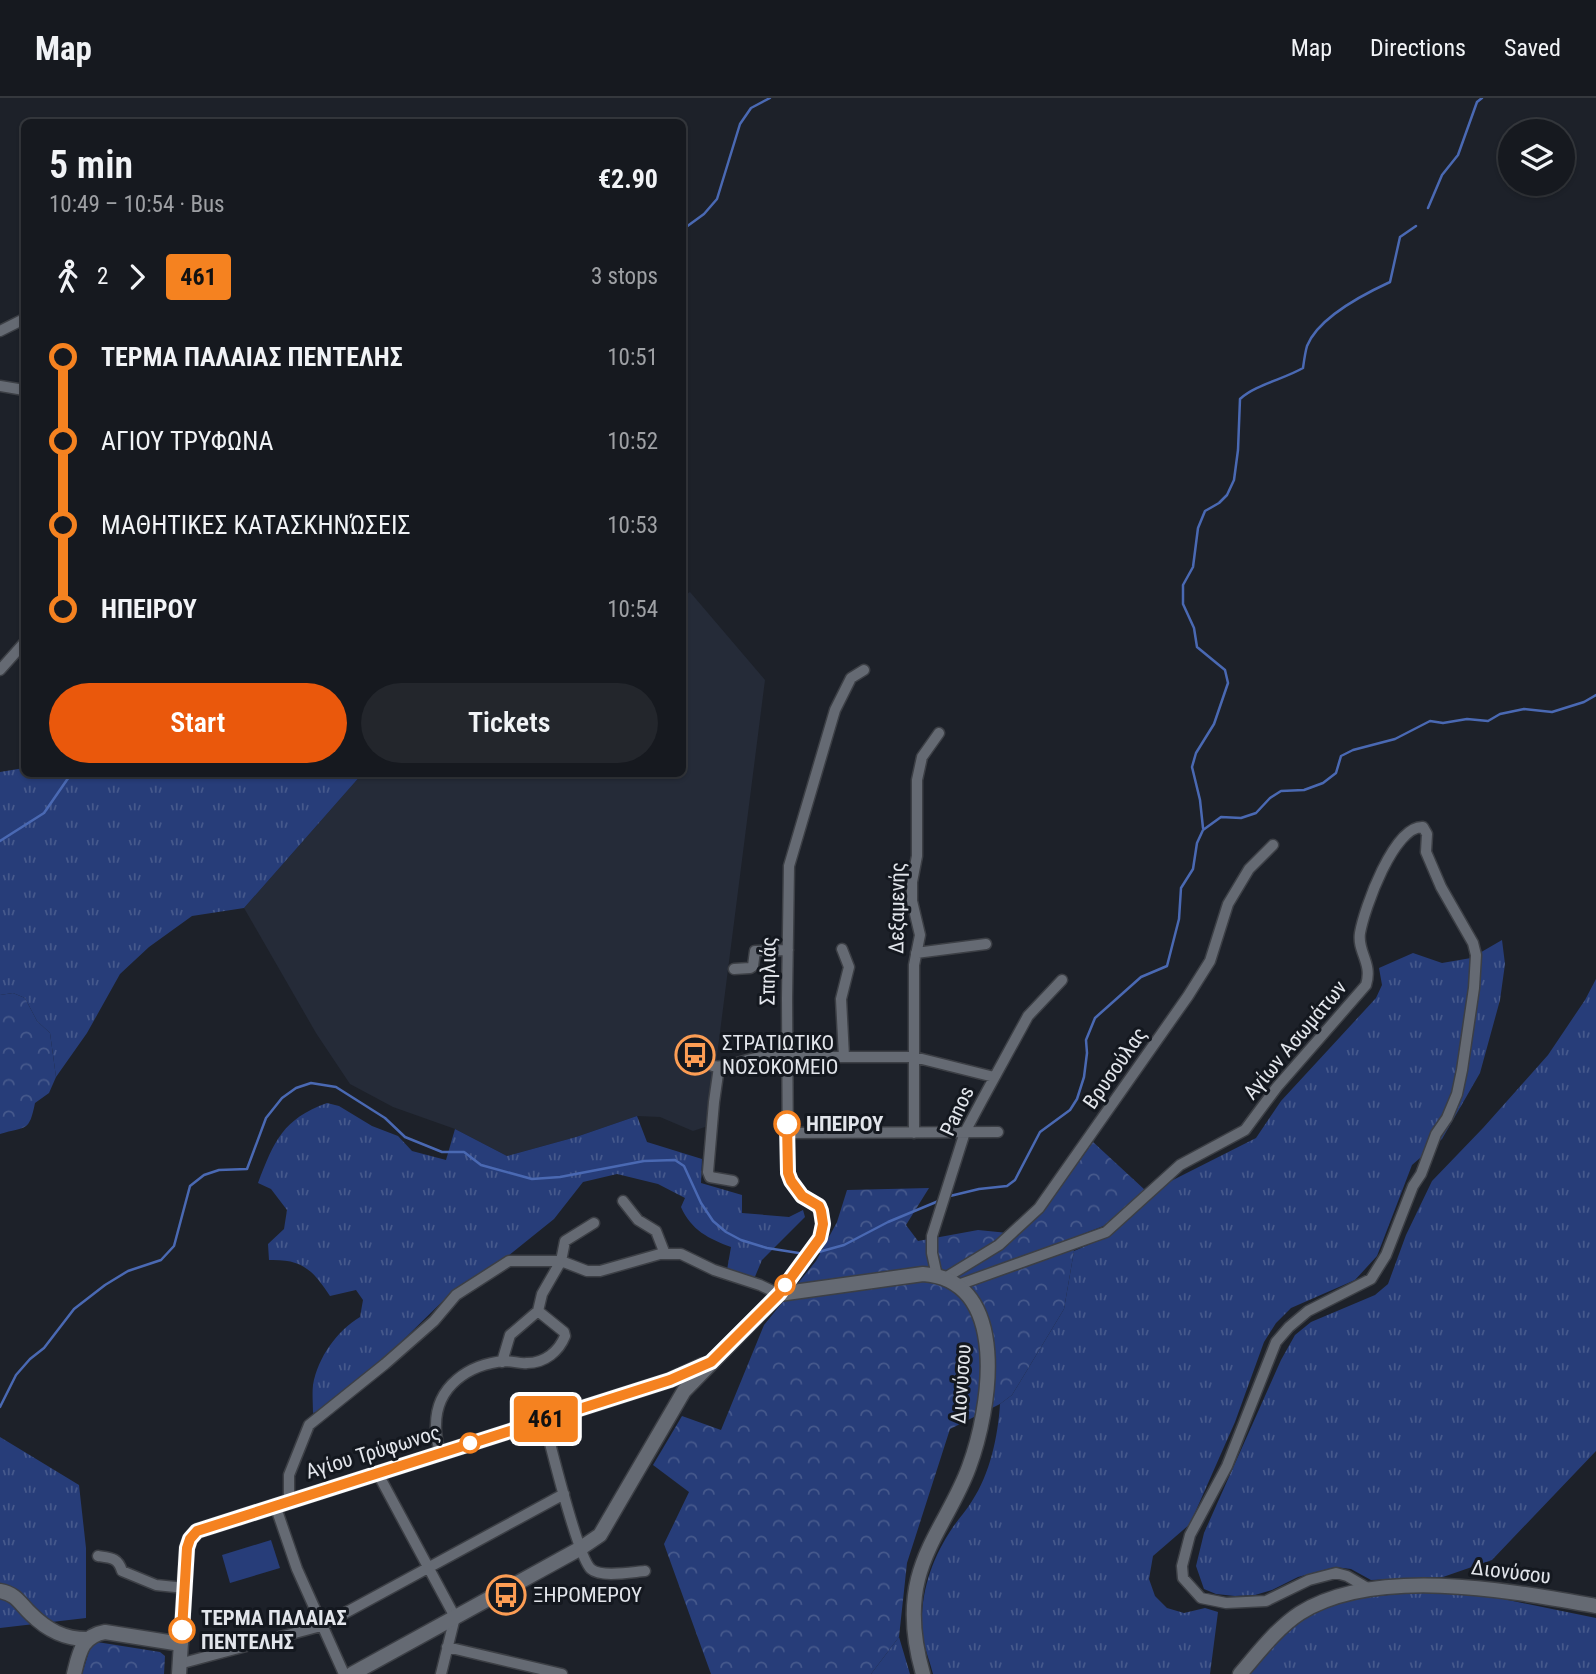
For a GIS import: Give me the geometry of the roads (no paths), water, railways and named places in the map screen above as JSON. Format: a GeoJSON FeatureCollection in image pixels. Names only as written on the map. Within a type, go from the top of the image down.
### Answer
{"type":"FeatureCollection","features":[{"type":"Feature","properties":{"kind":"main road"},"geometry":{"type":"LineString","coordinates":[[352,1674],[581,1548],[604,1531],[684,1391],[779,1294],[903,1276],[947,1280]]}},
{"type":"Feature","properties":{"kind":"main road","name":"Διονύσου"},"geometry":{"type":"LineString","coordinates":[[923,1674],[914,1637],[914,1602],[919,1576],[928,1551],[970,1465],[979,1432],[986,1386],[987,1351],[983,1324],[971,1298],[947,1280]]}},
{"type":"Feature","properties":{"kind":"main road","name":"Αγίου Τρύφωνος"},"geometry":{"type":"LineString","coordinates":[[179,1669],[187,1548],[197,1531],[670,1380],[711,1362]]}},
{"type":"Feature","properties":{"kind":"main road"},"geometry":{"type":"LineString","coordinates":[[670,1380],[679,1381],[684,1391]]}},
{"type":"Feature","properties":{"kind":"main road","name":"Διονύσου"},"geometry":{"type":"LineString","coordinates":[[1240,1674],[1280,1630],[1299,1614],[1328,1599],[1371,1590],[1418,1586],[1497,1590],[1596,1606]]}},
{"type":"Feature","properties":{"kind":"main road"},"geometry":{"type":"LineString","coordinates":[[0,1591],[15,1596],[30,1614],[56,1634],[66,1637],[87,1639],[104,1632],[181,1644]]}},
{"type":"Feature","properties":{"kind":"main road"},"geometry":{"type":"LineString","coordinates":[[74,1674],[81,1647],[87,1639]]}},
{"type":"Feature","properties":{"kind":"street"},"geometry":{"type":"LineString","coordinates":[[0,331],[21,320]]}},
{"type":"Feature","properties":{"kind":"street"},"geometry":{"type":"LineString","coordinates":[[0,386],[21,390]]}},
{"type":"Feature","properties":{"kind":"street"},"geometry":{"type":"LineString","coordinates":[[0,670],[21,646]]}},
{"type":"Feature","properties":{"kind":"street","name":"Σπηλιάς"},"geometry":{"type":"LineString","coordinates":[[779,1294],[820,1238],[823,1218],[819,1206],[802,1196],[788,1173],[789,866],[835,710],[851,678],[864,670]]}},
{"type":"Feature","properties":{"kind":"street","name":"Δεξαμενής"},"geometry":{"type":"LineString","coordinates":[[914,1133],[914,965],[920,935],[912,890],[917,856],[916,780],[922,757],[939,733]]}},
{"type":"Feature","properties":{"kind":"street","name":"Αγίων Ασωμάτων"},"geometry":{"type":"LineString","coordinates":[[947,1280],[1106,1233],[1180,1164],[1245,1130],[1277,1087],[1366,985],[1369,970],[1360,943],[1362,928],[1390,856],[1408,831],[1417,826],[1426,829],[1426,852],[1441,887],[1474,943],[1476,955],[1474,988],[1457,1094],[1413,1186],[1387,1255],[1371,1279],[1308,1311],[1276,1342],[1227,1465],[1190,1535],[1182,1566],[1183,1578],[1201,1598],[1226,1603],[1266,1601],[1309,1580],[1336,1573],[1347,1576],[1371,1590]]}},
{"type":"Feature","properties":{"kind":"street","name":"Βρυσούλας"},"geometry":{"type":"LineString","coordinates":[[947,1280],[999,1245],[1039,1208],[1188,996],[1210,961],[1228,904],[1249,869],[1273,845]]}},
{"type":"Feature","properties":{"kind":"street"},"geometry":{"type":"LineString","coordinates":[[916,953],[986,944]]}},
{"type":"Feature","properties":{"kind":"street"},"geometry":{"type":"LineString","coordinates":[[842,949],[849,967],[841,999],[844,1057]]}},
{"type":"Feature","properties":{"kind":"street"},"geometry":{"type":"LineString","coordinates":[[734,969],[753,966],[755,951],[788,950]]}},
{"type":"Feature","properties":{"kind":"street","name":"Panos"},"geometry":{"type":"LineString","coordinates":[[947,1280],[932,1253],[932,1236],[965,1132],[1028,1016],[1062,980]]}},
{"type":"Feature","properties":{"kind":"street"},"geometry":{"type":"LineString","coordinates":[[733,1181],[710,1177],[708,1172],[716,1067],[747,1059],[914,1057],[995,1077]]}},
{"type":"Feature","properties":{"kind":"street"},"geometry":{"type":"LineString","coordinates":[[788,1133],[998,1132]]}},
{"type":"Feature","properties":{"kind":"street"},"geometry":{"type":"LineString","coordinates":[[623,1201],[638,1220],[656,1231],[666,1254]]}},
{"type":"Feature","properties":{"kind":"street"},"geometry":{"type":"LineString","coordinates":[[502,1362],[510,1335],[538,1311],[542,1294],[561,1261],[565,1241],[594,1223]]}},
{"type":"Feature","properties":{"kind":"street"},"geometry":{"type":"LineString","coordinates":[[344,1674],[297,1569],[282,1502],[289,1475],[309,1425],[434,1321],[456,1295],[509,1261],[561,1261],[587,1271],[600,1271],[666,1254],[681,1254],[779,1294]]}},
{"type":"Feature","properties":{"kind":"street"},"geometry":{"type":"LineString","coordinates":[[440,1452],[435,1427],[437,1413],[441,1398],[458,1377],[502,1362],[538,1361],[549,1357],[564,1339],[564,1332],[538,1311]]}},
{"type":"Feature","properties":{"kind":"street"},"geometry":{"type":"LineString","coordinates":[[544,1420],[581,1548],[591,1569],[598,1573],[617,1574],[645,1571]]}},
{"type":"Feature","properties":{"kind":"street"},"geometry":{"type":"LineString","coordinates":[[377,1472],[455,1617],[441,1674]]}},
{"type":"Feature","properties":{"kind":"street"},"geometry":{"type":"LineString","coordinates":[[179,1669],[321,1626],[564,1494]]}},
{"type":"Feature","properties":{"kind":"street"},"geometry":{"type":"LineString","coordinates":[[98,1556],[117,1560],[122,1571],[156,1585],[186,1588]]}},
{"type":"Feature","properties":{"kind":"street"},"geometry":{"type":"LineString","coordinates":[[447,1647],[540,1672],[562,1674]]}},
{"type":"Feature","properties":{"kind":"waterway"},"geometry":{"type":"LineString","coordinates":[[686,227],[704,214],[717,199],[740,124],[751,108],[770,98]]}},
{"type":"Feature","properties":{"kind":"waterway"},"geometry":{"type":"LineString","coordinates":[[1428,208],[1442,175],[1458,155],[1477,102],[1482,98]]}},
{"type":"Feature","properties":{"kind":"waterway"},"geometry":{"type":"LineString","coordinates":[[1203,828],[1192,767],[1196,753],[1214,724],[1228,683],[1225,670],[1197,647],[1194,628],[1183,604],[1183,585],[1193,567],[1198,528],[1205,511],[1227,495],[1234,480],[1240,399],[1303,368],[1307,346],[1321,326],[1355,300],[1390,282],[1400,237],[1416,226]]}},
{"type":"Feature","properties":{"kind":"waterway"},"geometry":{"type":"LineString","coordinates":[[950,1196],[1007,1186],[1015,1180],[1040,1132],[1070,1110],[1077,1099],[1084,1077],[1086,1040],[1095,1018],[1141,977],[1167,966],[1179,919],[1181,888],[1193,869],[1197,843],[1203,830],[1221,817],[1241,818],[1256,813],[1281,791],[1304,790],[1323,783],[1336,773],[1341,756],[1353,750],[1395,739],[1430,721],[1488,721],[1500,714],[1524,709],[1552,712],[1584,702],[1596,695]]}},
{"type":"Feature","properties":{"kind":"waterway"},"geometry":{"type":"LineString","coordinates":[[0,841],[44,813],[69,777]]}},
{"type":"Feature","properties":{"kind":"waterway"},"geometry":{"type":"LineString","coordinates":[[0,1407],[16,1375],[44,1348],[74,1309],[128,1271],[161,1260],[174,1246],[190,1186],[204,1175],[219,1170],[247,1169],[266,1118],[282,1098],[296,1088],[311,1083],[336,1087],[385,1118],[405,1137],[442,1152],[464,1152],[481,1165],[532,1179],[560,1177],[644,1161],[675,1160],[684,1166],[701,1203],[713,1221],[726,1232],[767,1248],[805,1254]]}},
{"type":"Feature","properties":{"kind":"waterway"},"geometry":{"type":"LineString","coordinates":[[815,1253],[844,1245],[888,1222],[941,1200]]}},
{"type":"Feature","properties":{"kind":"place","name":"ΣΤΡΑΤΙΩΤΙΚΟ ΝΟΣΟΚΟΜΕΙΟ"},"geometry":{"type":"Point","coordinates":[695,1055]}},
{"type":"Feature","properties":{"kind":"place","name":"ΗΠΕΙΡΟΥ"},"geometry":{"type":"Point","coordinates":[787,1124]}},
{"type":"Feature","properties":{"kind":"place","name":"ΞΗΡΟΜΕΡΟΥ"},"geometry":{"type":"Point","coordinates":[506,1595]}},
{"type":"Feature","properties":{"kind":"place","name":"ΤΕΡΜΑ ΠΑΛΑΙΑΣ ΠΕΝΤΕΛΗΣ"},"geometry":{"type":"Point","coordinates":[182,1630]}}]}
